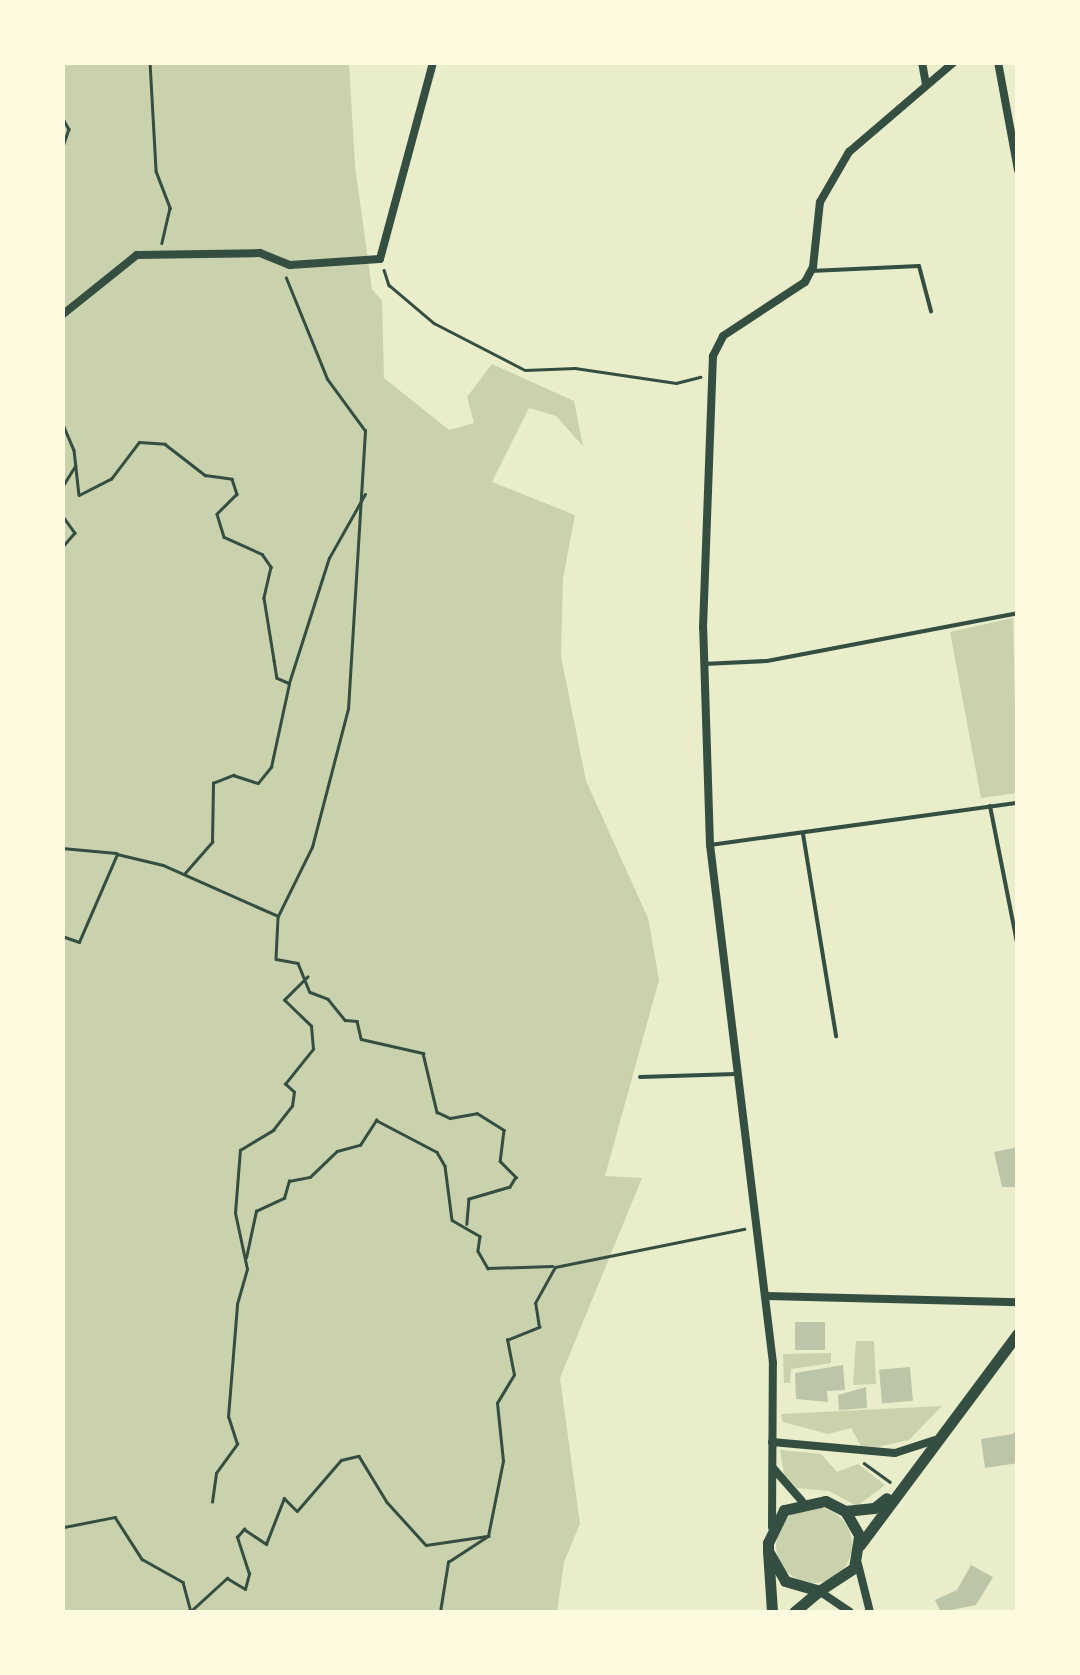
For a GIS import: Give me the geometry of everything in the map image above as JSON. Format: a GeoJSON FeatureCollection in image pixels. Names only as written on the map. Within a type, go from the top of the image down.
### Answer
{"type":"FeatureCollection","features":[{"type":"Feature","properties":{"kind":"main road"},"geometry":{"type":"LineString","coordinates":[[794,1612],[819,1591],[847,1577],[858,1558],[860,1545],[899,1489],[1018,1333]]}},
{"type":"Feature","properties":{"kind":"main road"},"geometry":{"type":"LineString","coordinates":[[772,1612],[768,1551],[772,1527],[802,1501],[824,1500],[844,1511],[874,1508],[899,1489]]}},
{"type":"Feature","properties":{"kind":"main road"},"geometry":{"type":"LineString","coordinates":[[844,1511],[860,1545]]}},
{"type":"Feature","properties":{"kind":"main road"},"geometry":{"type":"LineString","coordinates":[[768,1551],[785,1581],[819,1591]]}},
{"type":"Feature","properties":{"kind":"street"},"geometry":{"type":"LineString","coordinates":[[62,315],[136,255],[260,253],[290,264],[380,259],[433,62]]}},
{"type":"Feature","properties":{"kind":"street"},"geometry":{"type":"LineString","coordinates":[[922,62],[926,84]]}},
{"type":"Feature","properties":{"kind":"street"},"geometry":{"type":"LineString","coordinates":[[772,1527],[767,1296],[710,845],[703,664],[712,376],[722,336],[779,304],[811,271],[820,202],[849,152],[954,62]]}},
{"type":"Feature","properties":{"kind":"street"},"geometry":{"type":"LineString","coordinates":[[998,62],[1018,170]]}},
{"type":"Feature","properties":{"kind":"street"},"geometry":{"type":"LineString","coordinates":[[767,1296],[1018,1302]]}},
{"type":"Feature","properties":{"kind":"street"},"geometry":{"type":"LineString","coordinates":[[772,1442],[895,1453],[938,1440]]}},
{"type":"Feature","properties":{"kind":"street"},"geometry":{"type":"LineString","coordinates":[[772,1466],[802,1501]]}},
{"type":"Feature","properties":{"kind":"street"},"geometry":{"type":"LineString","coordinates":[[858,1558],[870,1612]]}},
{"type":"Feature","properties":{"kind":"street"},"geometry":{"type":"LineString","coordinates":[[819,1591],[850,1612]]}},
{"type":"Feature","properties":{"kind":"lane"},"geometry":{"type":"LineString","coordinates":[[811,271],[919,266],[931,311]]}},
{"type":"Feature","properties":{"kind":"lane"},"geometry":{"type":"LineString","coordinates":[[703,664],[767,661],[1018,613]]}},
{"type":"Feature","properties":{"kind":"lane"},"geometry":{"type":"LineString","coordinates":[[710,845],[1018,803]]}},
{"type":"Feature","properties":{"kind":"lane"},"geometry":{"type":"LineString","coordinates":[[990,806],[1018,947]]}},
{"type":"Feature","properties":{"kind":"lane"},"geometry":{"type":"LineString","coordinates":[[803,832],[836,1036]]}},
{"type":"Feature","properties":{"kind":"lane"},"geometry":{"type":"LineString","coordinates":[[640,1078],[741,1074]]}},
{"type":"Feature","properties":{"kind":"path"},"geometry":{"type":"LineString","coordinates":[[150,62],[156,171],[170,208],[160,254]]}},
{"type":"Feature","properties":{"kind":"path"},"geometry":{"type":"LineString","coordinates":[[62,117],[69,129],[62,149]]}},
{"type":"Feature","properties":{"kind":"path"},"geometry":{"type":"LineString","coordinates":[[380,259],[389,285],[434,323],[526,370],[576,368],[676,383],[712,376]]}},
{"type":"Feature","properties":{"kind":"path"},"geometry":{"type":"LineString","coordinates":[[290,264],[285,283],[326,379],[366,432],[340,754],[312,847],[278,916],[276,960],[298,962],[310,992],[328,998],[345,1020],[357,1021],[361,1038],[422,1054],[437,1112],[450,1118],[477,1113],[504,1130],[500,1161],[516,1178],[510,1188],[469,1199],[467,1224]]}},
{"type":"Feature","properties":{"kind":"path"},"geometry":{"type":"LineString","coordinates":[[62,422],[76,465],[78,495],[110,478],[139,442],[165,444],[205,475],[232,479],[237,494],[217,514],[224,538],[262,554],[270,567],[264,598],[274,660],[278,678],[289,683]]}},
{"type":"Feature","properties":{"kind":"path"},"geometry":{"type":"LineString","coordinates":[[62,487],[76,465]]}},
{"type":"Feature","properties":{"kind":"path"},"geometry":{"type":"LineString","coordinates":[[181,876],[212,842],[213,782],[233,775],[258,784],[272,767],[289,683],[323,574],[364,494]]}},
{"type":"Feature","properties":{"kind":"path"},"geometry":{"type":"LineString","coordinates":[[62,515],[75,533],[62,548]]}},
{"type":"Feature","properties":{"kind":"path"},"geometry":{"type":"LineString","coordinates":[[62,848],[117,854],[278,916]]}},
{"type":"Feature","properties":{"kind":"path"},"geometry":{"type":"LineString","coordinates":[[62,936],[79,942],[117,854]]}},
{"type":"Feature","properties":{"kind":"path"},"geometry":{"type":"LineString","coordinates":[[245,1260],[234,1189],[240,1150],[272,1130],[292,1106],[294,1092],[285,1084],[313,1049],[310,1026],[284,1000],[307,977]]}},
{"type":"Feature","properties":{"kind":"path"},"geometry":{"type":"LineString","coordinates":[[212,1502],[216,1473],[238,1444],[228,1417],[245,1260],[256,1211],[284,1198],[289,1181],[310,1177],[336,1152],[360,1145],[376,1120],[437,1152],[446,1166],[452,1220],[467,1224],[480,1236],[478,1251],[488,1268],[559,1266],[758,1226]]}},
{"type":"Feature","properties":{"kind":"path"},"geometry":{"type":"LineString","coordinates":[[440,1612],[448,1562],[488,1536],[502,1461],[497,1403],[514,1375],[504,1350],[507,1340],[539,1328],[535,1303],[559,1266]]}},
{"type":"Feature","properties":{"kind":"path"},"geometry":{"type":"LineString","coordinates":[[847,1450],[899,1489]]}},
{"type":"Feature","properties":{"kind":"path"},"geometry":{"type":"LineString","coordinates":[[64,1527],[115,1517],[142,1559],[182,1582],[191,1612],[227,1578],[244,1589],[247,1562],[237,1537],[244,1529],[266,1544],[284,1498],[297,1511],[341,1460],[359,1456],[387,1502],[426,1544],[488,1536]]}},
{"type":"Feature","properties":{"kind":"path"},"geometry":{"type":"LineString","coordinates":[[62,1518],[62,1542]]}},
{"type":"Feature","properties":{"kind":"green space"},"geometry":{"type":"Polygon","coordinates":[[[62,63],[349,63],[355,166],[372,289],[382,301],[384,378],[449,430],[474,423],[467,397],[492,364],[574,401],[583,446],[556,416],[529,408],[492,482],[575,515],[563,578],[561,656],[586,781],[648,918],[659,980],[605,1176],[642,1178],[560,1378],[580,1524],[564,1562],[557,1612],[63,1612],[62,63]]]}},
{"type":"Feature","properties":{"kind":"green space"},"geometry":{"type":"Polygon","coordinates":[[[1013,618],[1017,793],[981,798],[950,632],[1013,618]]]}},
{"type":"Feature","properties":{"kind":"green space"},"geometry":{"type":"Polygon","coordinates":[[[856,1341],[874,1341],[876,1384],[853,1385],[856,1341]]]}},
{"type":"Feature","properties":{"kind":"green space"},"geometry":{"type":"Polygon","coordinates":[[[831,1353],[831,1363],[791,1369],[790,1383],[784,1383],[783,1354],[831,1353]]]}},
{"type":"Feature","properties":{"kind":"green space"},"geometry":{"type":"Polygon","coordinates":[[[942,1406],[909,1440],[877,1447],[861,1446],[851,1428],[828,1434],[783,1422],[781,1414],[942,1406]]]}},
{"type":"Feature","properties":{"kind":"green space"},"geometry":{"type":"Polygon","coordinates":[[[780,1450],[821,1454],[837,1472],[858,1464],[885,1485],[857,1506],[829,1491],[797,1488],[784,1474],[780,1450]]]}},
{"type":"Feature","properties":{"kind":"green space"},"geometry":{"type":"Polygon","coordinates":[[[814,1507],[841,1518],[852,1545],[841,1572],[814,1583],[787,1572],[776,1545],[787,1518],[814,1507]]]}},
{"type":"Feature","properties":{"kind":"building"},"geometry":{"type":"Polygon","coordinates":[[[1018,1147],[1018,1187],[1002,1187],[994,1152],[1018,1147]]]}},
{"type":"Feature","properties":{"kind":"building"},"geometry":{"type":"Polygon","coordinates":[[[795,1322],[825,1322],[825,1350],[795,1350],[795,1322]]]}},
{"type":"Feature","properties":{"kind":"building"},"geometry":{"type":"Polygon","coordinates":[[[843,1365],[845,1390],[827,1391],[828,1402],[796,1399],[795,1373],[843,1365]]]}},
{"type":"Feature","properties":{"kind":"building"},"geometry":{"type":"Polygon","coordinates":[[[910,1367],[913,1401],[882,1404],[879,1370],[910,1367]]]}},
{"type":"Feature","properties":{"kind":"building"},"geometry":{"type":"Polygon","coordinates":[[[866,1387],[867,1408],[839,1410],[838,1395],[866,1387]]]}},
{"type":"Feature","properties":{"kind":"building"},"geometry":{"type":"Polygon","coordinates":[[[1018,1427],[1018,1463],[985,1468],[981,1439],[1013,1434],[1018,1427]]]}},
{"type":"Feature","properties":{"kind":"building"},"geometry":{"type":"Polygon","coordinates":[[[971,1565],[993,1577],[976,1605],[941,1612],[935,1600],[957,1590],[971,1565]]]}}]}
